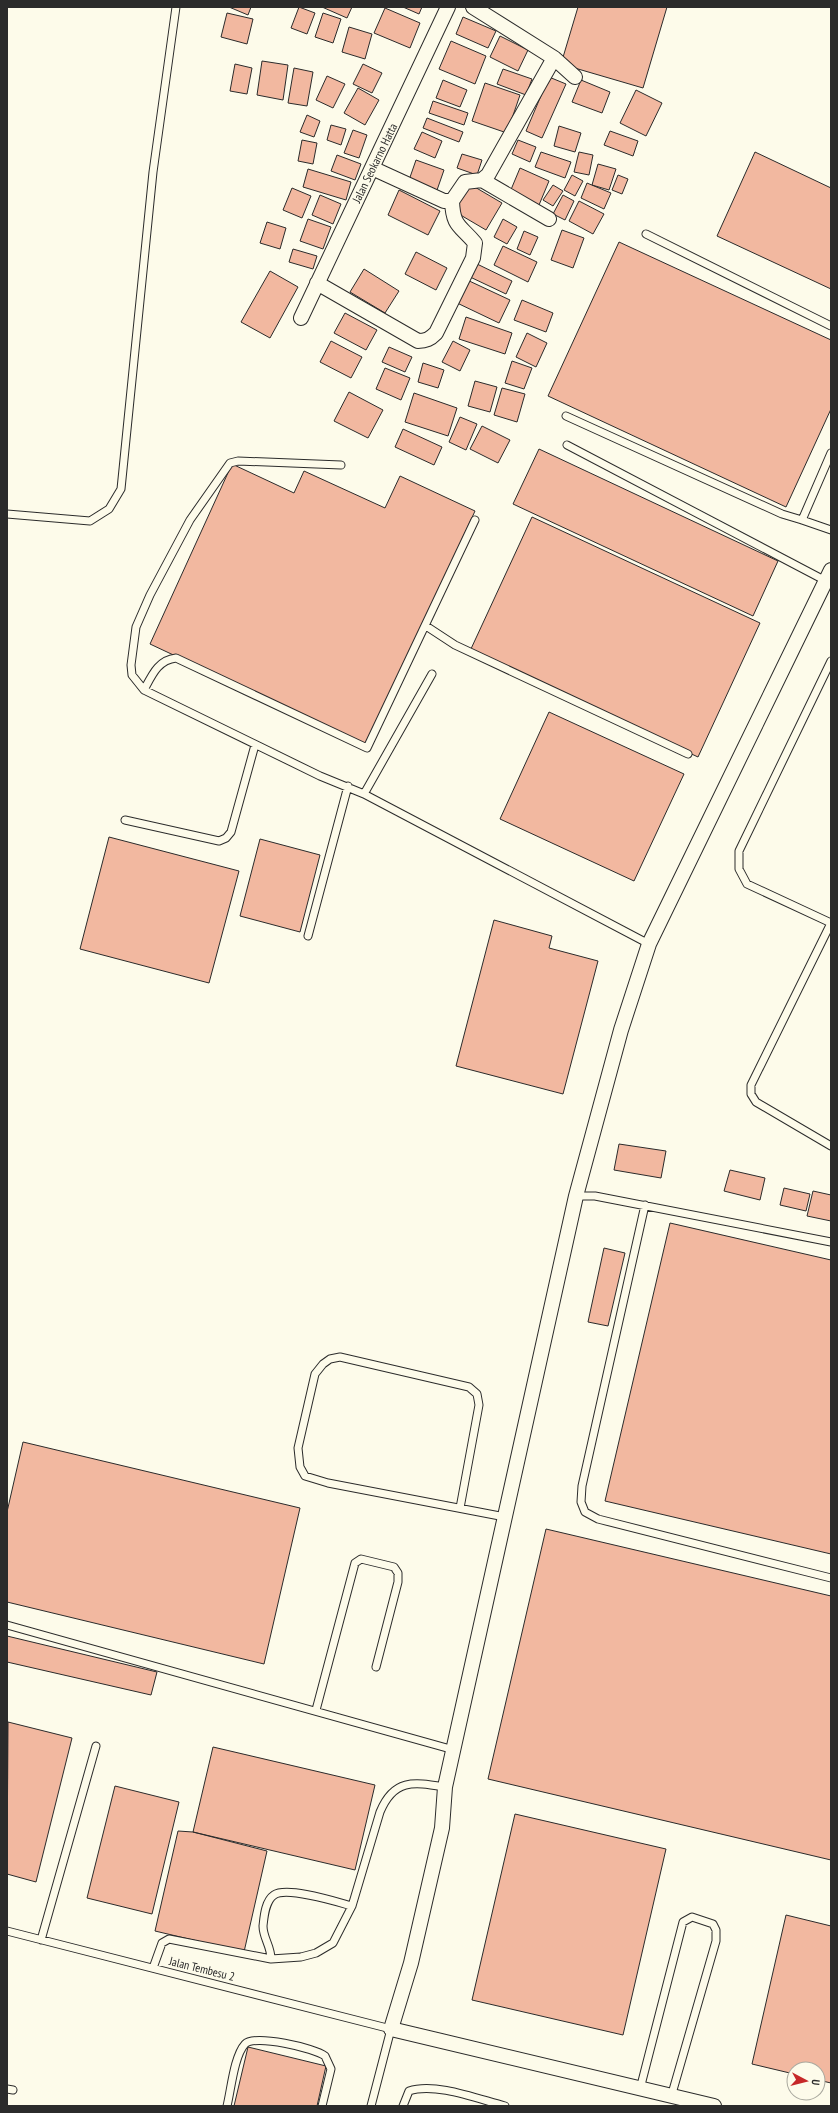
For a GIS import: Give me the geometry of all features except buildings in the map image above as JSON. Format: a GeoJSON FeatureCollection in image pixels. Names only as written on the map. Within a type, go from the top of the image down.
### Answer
{"type":"FeatureCollection","features":[{"type":"Feature","properties":{"kind":"street","name":"Jalan Seokarno Hatta"},"geometry":{"type":"LineString","coordinates":[[301,318],[448,7]]}},
{"type":"Feature","properties":{"kind":"street"},"geometry":{"type":"LineString","coordinates":[[473,7],[554,58],[575,77]]}},
{"type":"Feature","properties":{"kind":"street"},"geometry":{"type":"LineString","coordinates":[[317,283],[418,340],[425,341],[431,338],[436,333],[473,258],[476,248],[475,243],[458,227],[453,217],[452,201],[465,182],[482,180],[488,175],[554,58]]}},
{"type":"Feature","properties":{"kind":"street"},"geometry":{"type":"LineString","coordinates":[[372,168],[444,201],[452,201]]}},
{"type":"Feature","properties":{"kind":"street"},"geometry":{"type":"LineString","coordinates":[[482,180],[549,219]]}},
{"type":"Feature","properties":{"kind":"street"},"geometry":{"type":"LineString","coordinates":[[714,2106],[391,2029],[411,1963],[442,1828],[445,1787],[576,1196],[621,1030],[649,944],[829,576]]}},
{"type":"Feature","properties":{"kind":"lane"},"geometry":{"type":"LineString","coordinates":[[7,514],[90,521],[109,509],[121,489],[153,172],[176,7]]}},
{"type":"Feature","properties":{"kind":"lane"},"geometry":{"type":"LineString","coordinates":[[646,234],[831,326]]}},
{"type":"Feature","properties":{"kind":"lane"},"geometry":{"type":"LineString","coordinates":[[566,416],[782,514],[831,530]]}},
{"type":"Feature","properties":{"kind":"lane"},"geometry":{"type":"LineString","coordinates":[[567,445],[829,576]]}},
{"type":"Feature","properties":{"kind":"lane"},"geometry":{"type":"LineString","coordinates":[[802,520],[831,453]]}},
{"type":"Feature","properties":{"kind":"lane"},"geometry":{"type":"LineString","coordinates":[[341,465],[238,461],[230,463],[190,520],[150,595],[136,626],[131,665],[132,674],[144,690],[320,776],[348,786],[364,794],[649,944]]}},
{"type":"Feature","properties":{"kind":"lane"},"geometry":{"type":"LineString","coordinates":[[144,690],[156,668],[164,661],[176,658],[366,749],[426,626],[475,520]]}},
{"type":"Feature","properties":{"kind":"lane"},"geometry":{"type":"LineString","coordinates":[[426,626],[455,645],[688,754]]}},
{"type":"Feature","properties":{"kind":"lane"},"geometry":{"type":"LineString","coordinates":[[831,661],[739,851],[739,869],[747,884],[831,923],[751,1085],[751,1094],[756,1102],[831,1146]]}},
{"type":"Feature","properties":{"kind":"lane"},"geometry":{"type":"LineString","coordinates":[[364,794],[432,674]]}},
{"type":"Feature","properties":{"kind":"lane"},"geometry":{"type":"LineString","coordinates":[[125,820],[219,841],[226,838],[231,832],[255,744]]}},
{"type":"Feature","properties":{"kind":"lane"},"geometry":{"type":"LineString","coordinates":[[308,936],[348,786]]}},
{"type":"Feature","properties":{"kind":"lane"},"geometry":{"type":"LineString","coordinates":[[576,1196],[595,1196],[645,1205],[831,1242]]}},
{"type":"Feature","properties":{"kind":"lane"},"geometry":{"type":"LineString","coordinates":[[645,1205],[582,1486],[581,1502],[585,1512],[598,1519],[831,1578]]}},
{"type":"Feature","properties":{"kind":"lane"},"geometry":{"type":"LineString","coordinates":[[460,1508],[479,1405],[477,1394],[469,1387],[340,1357],[330,1359],[323,1364],[315,1374],[298,1448],[300,1467],[305,1476],[328,1483],[505,1517]]}},
{"type":"Feature","properties":{"kind":"lane"},"geometry":{"type":"LineString","coordinates":[[316,1710],[356,1564],[361,1559],[394,1567],[398,1573],[398,1582],[376,1667]]}},
{"type":"Feature","properties":{"kind":"lane"},"geometry":{"type":"LineString","coordinates":[[7,1625],[316,1710],[454,1750]]}},
{"type":"Feature","properties":{"kind":"lane"},"geometry":{"type":"LineString","coordinates":[[41,1940],[96,1746]]}},
{"type":"Feature","properties":{"kind":"lane"},"geometry":{"type":"LineString","coordinates":[[154,1968],[162,1944],[169,1939],[271,1959],[301,1957],[316,1953],[333,1943],[352,1906],[380,1812],[390,1794],[405,1785],[415,1783],[445,1787]]}},
{"type":"Feature","properties":{"kind":"lane"},"geometry":{"type":"LineString","coordinates":[[271,1959],[271,1950],[264,1933],[263,1926],[266,1909],[273,1895],[278,1893],[291,1893],[352,1906]]}},
{"type":"Feature","properties":{"kind":"lane"},"geometry":{"type":"LineString","coordinates":[[640,2089],[683,1922],[692,1917],[713,1924],[716,1930],[716,1941],[671,2096]]}},
{"type":"Feature","properties":{"kind":"lane","name":"Jalan Tembesu 2"},"geometry":{"type":"LineString","coordinates":[[7,1931],[391,2029]]}},
{"type":"Feature","properties":{"kind":"lane"},"geometry":{"type":"LineString","coordinates":[[371,2106],[391,2029]]}},
{"type":"Feature","properties":{"kind":"lane"},"geometry":{"type":"LineString","coordinates":[[227,2106],[240,2052],[246,2042],[254,2040],[286,2043],[325,2056],[331,2069],[322,2106]]}},
{"type":"Feature","properties":{"kind":"lane"},"geometry":{"type":"LineString","coordinates":[[403,2106],[409,2091],[419,2088],[435,2089],[505,2106]]}}]}
